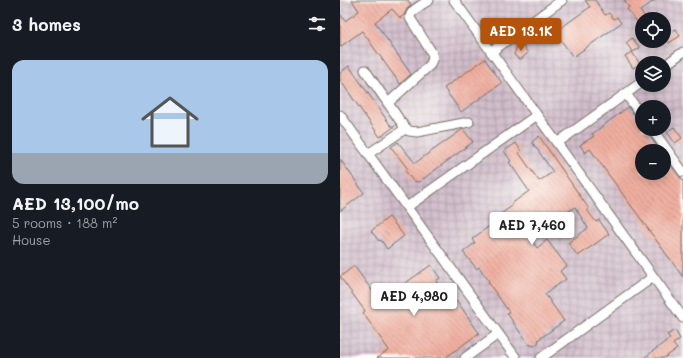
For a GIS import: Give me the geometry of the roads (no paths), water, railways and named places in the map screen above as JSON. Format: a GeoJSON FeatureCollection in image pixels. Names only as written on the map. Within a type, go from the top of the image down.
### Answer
{"type":"FeatureCollection","features":[{"type":"Feature","properties":{"kind":"lane"},"geometry":{"type":"LineString","coordinates":[[388,103],[430,65],[432,61],[432,53],[410,16],[412,12],[429,0]]}},
{"type":"Feature","properties":{"kind":"lane"},"geometry":{"type":"LineString","coordinates":[[454,0],[683,318]]}},
{"type":"Feature","properties":{"kind":"lane"},"geometry":{"type":"LineString","coordinates":[[491,52],[562,0]]}},
{"type":"Feature","properties":{"kind":"lane"},"geometry":{"type":"LineString","coordinates":[[671,61],[683,52]]}},
{"type":"Feature","properties":{"kind":"lane"},"geometry":{"type":"LineString","coordinates":[[365,70],[405,129],[417,132],[469,122]]}},
{"type":"Feature","properties":{"kind":"lane"},"geometry":{"type":"LineString","coordinates":[[557,143],[635,87]]}},
{"type":"Feature","properties":{"kind":"lane"},"geometry":{"type":"LineString","coordinates":[[626,94],[635,106]]}},
{"type":"Feature","properties":{"kind":"lane"},"geometry":{"type":"LineString","coordinates":[[340,115],[516,358]]}},
{"type":"Feature","properties":{"kind":"lane"},"geometry":{"type":"LineString","coordinates":[[406,207],[537,115]]}},
{"type":"Feature","properties":{"kind":"lane"},"geometry":{"type":"LineString","coordinates":[[368,154],[405,129]]}},
{"type":"Feature","properties":{"kind":"lane"},"geometry":{"type":"LineString","coordinates":[[657,136],[683,172]]}},
{"type":"Feature","properties":{"kind":"lane"},"geometry":{"type":"LineString","coordinates":[[541,358],[653,277]]}},
{"type":"Feature","properties":{"kind":"lane"},"geometry":{"type":"LineString","coordinates":[[465,358],[498,334]]}}]}
